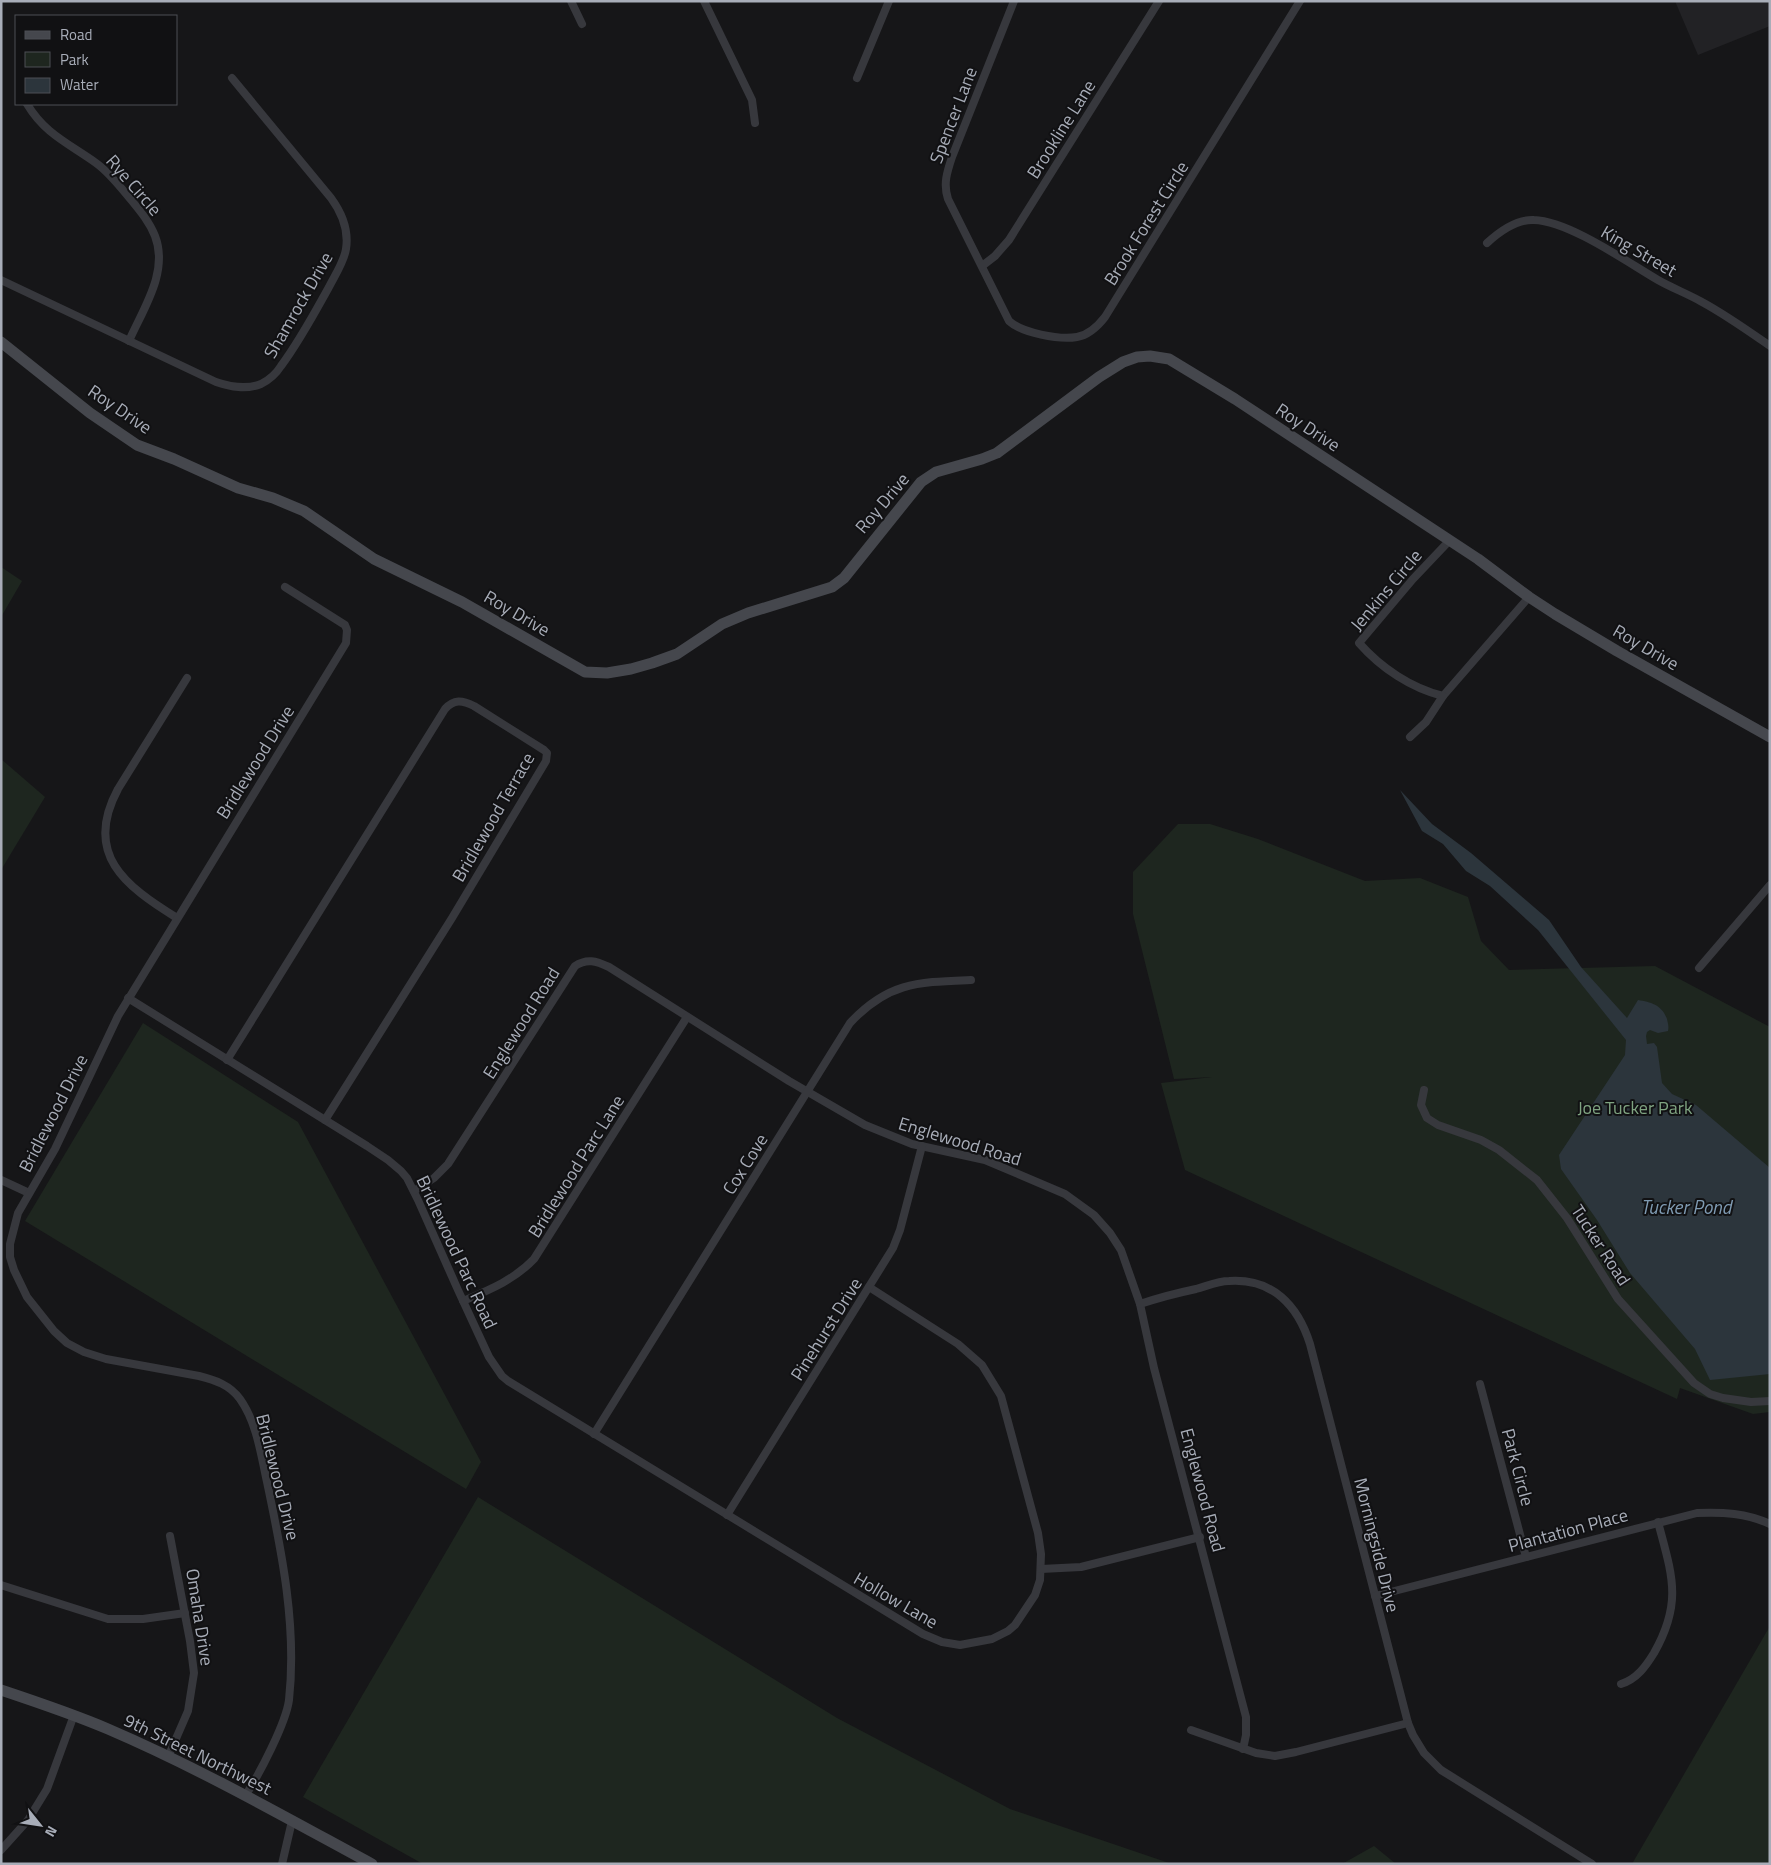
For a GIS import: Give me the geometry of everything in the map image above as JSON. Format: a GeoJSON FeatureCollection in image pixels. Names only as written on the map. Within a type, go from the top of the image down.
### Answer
{"type":"FeatureCollection","features":[{"type":"Feature","properties":{"kind":"street"},"geometry":{"type":"LineString","coordinates":[[570,1],[582,24]]}},
{"type":"Feature","properties":{"kind":"street"},"geometry":{"type":"LineString","coordinates":[[704,1],[752,100],[755,123]]}},
{"type":"Feature","properties":{"kind":"street"},"geometry":{"type":"LineString","coordinates":[[856,78],[889,1]]}},
{"type":"Feature","properties":{"kind":"street","name":"Spencer Lane"},"geometry":{"type":"LineString","coordinates":[[982,266],[944,189],[946,174],[1014,1]]}},
{"type":"Feature","properties":{"kind":"street","name":"Brookline Lane"},"geometry":{"type":"LineString","coordinates":[[982,266],[995,256],[1009,240],[1159,1]]}},
{"type":"Feature","properties":{"kind":"street","name":"Brook Forest Circle"},"geometry":{"type":"LineString","coordinates":[[982,266],[1006,317],[1017,328],[1036,334],[1063,337],[1077,337],[1094,329],[1105,317],[1300,1]]}},
{"type":"Feature","properties":{"kind":"street","name":"Shamrock Drive"},"geometry":{"type":"LineString","coordinates":[[1,280],[228,386],[246,387],[269,380],[281,367],[311,319],[342,262],[347,238],[343,217],[338,208],[232,78]]}},
{"type":"Feature","properties":{"kind":"street","name":"Rye Circle"},"geometry":{"type":"LineString","coordinates":[[28,105],[46,129],[54,136],[104,170],[143,215],[156,237],[159,255],[157,277],[129,340]]}},
{"type":"Feature","properties":{"kind":"street","name":"King Street"},"geometry":{"type":"LineString","coordinates":[[1487,243],[1503,229],[1515,224],[1533,220],[1551,223],[1596,244],[1660,281],[1702,302],[1739,323],[1770,346]]}},
{"type":"Feature","properties":{"kind":"street","name":"Roy Drive"},"geometry":{"type":"LineString","coordinates":[[1,342],[90,413],[137,445],[174,459],[238,488],[273,498],[304,511],[374,559],[462,602],[578,669],[594,673],[631,669],[677,654],[722,624],[748,613],[832,587],[844,578],[911,493],[927,477],[936,472],[982,460],[997,453],[1113,367],[1137,357],[1158,356],[1177,362],[1450,540],[1529,597],[1618,652],[1770,737]]}},
{"type":"Feature","properties":{"kind":"street","name":"Jenkins Circle"},"geometry":{"type":"LineString","coordinates":[[1442,696],[1418,688],[1400,677],[1375,659],[1359,643],[1413,579],[1450,540]]}},
{"type":"Feature","properties":{"kind":"street","name":"Bridlewood Drive"},"geometry":{"type":"LineString","coordinates":[[245,1796],[274,1742],[286,1712],[290,1648],[289,1615],[283,1564],[261,1454],[250,1417],[240,1398],[222,1383],[199,1376],[106,1359],[75,1348],[61,1338],[27,1297],[14,1270],[10,1257],[10,1244],[18,1214],[55,1149],[128,998],[346,643],[347,630],[345,625],[285,587]]}},
{"type":"Feature","properties":{"kind":"street"},"geometry":{"type":"LineString","coordinates":[[1410,737],[1426,722],[1442,696],[1529,597]]}},
{"type":"Feature","properties":{"kind":"street"},"geometry":{"type":"LineString","coordinates":[[177,918],[147,899],[125,880],[114,866],[106,845],[106,821],[112,801],[186,678]]}},
{"type":"Feature","properties":{"kind":"street","name":"Bridlewood Terrace"},"geometry":{"type":"LineString","coordinates":[[227,1060],[445,709],[450,703],[456,701],[474,706],[544,750],[546,762],[452,918],[325,1120]]}},
{"type":"Feature","properties":{"kind":"street"},"geometry":{"type":"LineString","coordinates":[[1699,968],[1770,886]]}},
{"type":"Feature","properties":{"kind":"street","name":"Englewood Road"},"geometry":{"type":"LineString","coordinates":[[414,1191],[434,1178],[455,1156],[567,977],[580,962],[592,960],[599,962],[866,1126],[894,1138],[971,1156],[994,1164],[1065,1194],[1080,1204],[1094,1215],[1121,1250],[1140,1304],[1154,1368],[1246,1717],[1246,1735],[1243,1749]]}},
{"type":"Feature","properties":{"kind":"street","name":"Cox Cove"},"geometry":{"type":"LineString","coordinates":[[594,1434],[850,1023],[874,1001],[888,992],[914,984],[971,980]]}},
{"type":"Feature","properties":{"kind":"street","name":"Bridlewood Parc Road"},"geometry":{"type":"LineString","coordinates":[[128,998],[325,1120],[388,1160],[401,1171],[414,1191],[489,1357],[502,1376],[594,1434]]}},
{"type":"Feature","properties":{"kind":"street","name":"Bridlewood Parc Lane"},"geometry":{"type":"LineString","coordinates":[[463,1301],[514,1277],[534,1259],[687,1017]]}},
{"type":"Feature","properties":{"kind":"street","name":"Tucker Road"},"geometry":{"type":"LineString","coordinates":[[1424,1090],[1421,1105],[1423,1112],[1432,1122],[1481,1140],[1499,1150],[1537,1180],[1567,1218],[1618,1299],[1694,1382],[1710,1394],[1723,1398],[1751,1402],[1770,1401]]}},
{"type":"Feature","properties":{"kind":"street","name":"Pinehurst Drive"},"geometry":{"type":"LineString","coordinates":[[726,1515],[893,1248],[900,1230],[922,1146]]}},
{"type":"Feature","properties":{"kind":"street"},"geometry":{"type":"LineString","coordinates":[[1,1180],[29,1193]]}},
{"type":"Feature","properties":{"kind":"street","name":"Morningside Drive"},"geometry":{"type":"LineString","coordinates":[[1140,1304],[1229,1280],[1263,1287],[1286,1301],[1295,1311],[1304,1326],[1310,1344],[1408,1723],[1417,1744],[1431,1762],[1441,1770],[1592,1864]]}},
{"type":"Feature","properties":{"kind":"street","name":"Hollow Lane"},"geometry":{"type":"LineString","coordinates":[[594,1434],[934,1640],[960,1645],[978,1643],[1008,1631],[1021,1618],[1035,1595],[1041,1569],[1036,1524],[1001,1396],[982,1365],[958,1344],[869,1287]]}},
{"type":"Feature","properties":{"kind":"street","name":"Park Circle"},"geometry":{"type":"LineString","coordinates":[[1480,1384],[1526,1557]]}},
{"type":"Feature","properties":{"kind":"street","name":"Plantation Place"},"geometry":{"type":"LineString","coordinates":[[1375,1596],[1697,1513],[1726,1512],[1753,1517],[1770,1524]]}},
{"type":"Feature","properties":{"kind":"street"},"geometry":{"type":"LineString","coordinates":[[1621,1684],[1632,1680],[1642,1671],[1663,1637],[1670,1619],[1673,1602],[1673,1583],[1658,1522]]}},
{"type":"Feature","properties":{"kind":"street","name":"Omaha Drive"},"geometry":{"type":"LineString","coordinates":[[168,1757],[188,1711],[193,1685],[194,1660],[170,1536]]}},
{"type":"Feature","properties":{"kind":"street"},"geometry":{"type":"LineString","coordinates":[[1041,1569],[1081,1567],[1200,1537]]}},
{"type":"Feature","properties":{"kind":"street"},"geometry":{"type":"LineString","coordinates":[[1,1585],[108,1619],[143,1619],[185,1613]]}},
{"type":"Feature","properties":{"kind":"street","name":"9th Street Northwest"},"geometry":{"type":"LineString","coordinates":[[1,1690],[74,1715],[168,1757],[292,1821],[355,1860],[372,1864]]}},
{"type":"Feature","properties":{"kind":"street"},"geometry":{"type":"LineString","coordinates":[[1,1850],[28,1820],[46,1789],[74,1715]]}},
{"type":"Feature","properties":{"kind":"street"},"geometry":{"type":"LineString","coordinates":[[1191,1730],[1266,1756],[1283,1755],[1408,1723]]}},
{"type":"Feature","properties":{"kind":"street"},"geometry":{"type":"LineString","coordinates":[[282,1864],[292,1821]]}},
{"type":"Feature","properties":{"kind":"shaded area"},"geometry":{"type":"Polygon","coordinates":[[[1675,1],[1770,1],[1770,26],[1698,55],[1675,1]]]}},
{"type":"Feature","properties":{"kind":"green space"},"geometry":{"type":"Polygon","coordinates":[[[1,567],[22,581],[1,617],[1,567]]]}},
{"type":"Feature","properties":{"kind":"green space"},"geometry":{"type":"Polygon","coordinates":[[[1,759],[45,797],[1,870],[1,759]]]}},
{"type":"Feature","properties":{"kind":"green space","name":"Joe Tucker Park"},"geometry":{"type":"Polygon","coordinates":[[[1178,824],[1210,824],[1258,839],[1365,881],[1420,878],[1468,897],[1481,941],[1509,970],[1655,966],[1770,1027],[1770,1412],[1753,1414],[1680,1388],[1677,1399],[1185,1170],[1161,1083],[1212,1077],[1174,1079],[1133,914],[1133,872],[1178,824]]]}},
{"type":"Feature","properties":{"kind":"green space"},"geometry":{"type":"Polygon","coordinates":[[[143,1023],[298,1122],[481,1462],[466,1489],[25,1221],[143,1023]]]}},
{"type":"Feature","properties":{"kind":"green space"},"geometry":{"type":"Polygon","coordinates":[[[478,1497],[837,1718],[1010,1809],[1172,1864],[423,1864],[303,1797],[478,1497]]]}},
{"type":"Feature","properties":{"kind":"green space"},"geometry":{"type":"Polygon","coordinates":[[[1770,1626],[1770,1864],[1632,1864],[1770,1626]]]}},
{"type":"Feature","properties":{"kind":"green space"},"geometry":{"type":"Polygon","coordinates":[[[1374,1846],[1396,1864],[1342,1864],[1374,1846]]]}},
{"type":"Feature","properties":{"kind":"water","name":"Tucker Pond"},"geometry":{"type":"Polygon","coordinates":[[[1400,790],[1432,824],[1471,853],[1549,920],[1581,967],[1627,1018],[1638,1000],[1652,1003],[1662,1010],[1667,1019],[1668,1031],[1658,1033],[1650,1030],[1646,1036],[1647,1044],[1654,1043],[1657,1047],[1662,1083],[1672,1094],[1696,1105],[1770,1168],[1770,1374],[1710,1380],[1695,1349],[1630,1273],[1597,1220],[1561,1169],[1559,1155],[1625,1055],[1626,1040],[1538,930],[1490,886],[1466,871],[1443,844],[1422,831],[1400,790]]]}}]}
